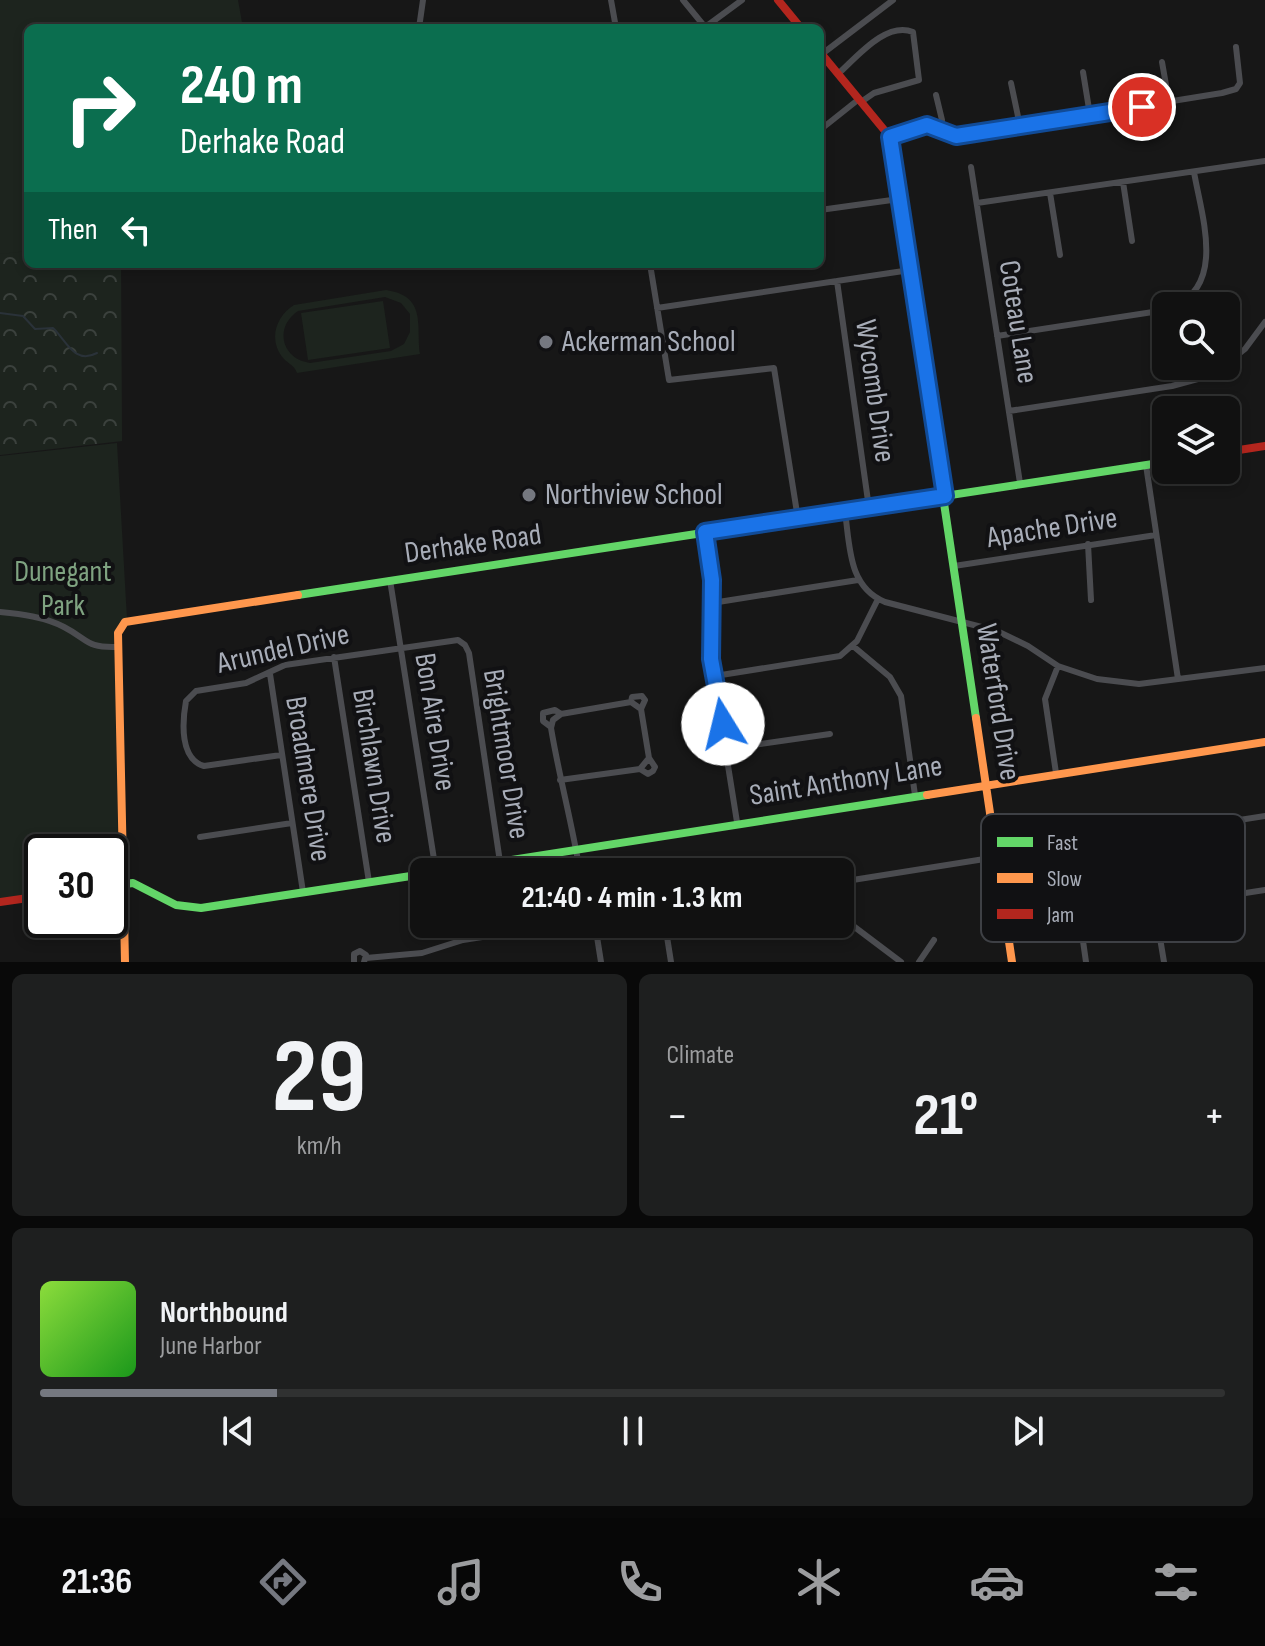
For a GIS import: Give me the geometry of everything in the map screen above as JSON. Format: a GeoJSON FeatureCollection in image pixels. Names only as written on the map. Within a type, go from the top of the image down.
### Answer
{"type":"FeatureCollection","features":[{"type":"Feature","properties":{"kind":"street"},"geometry":{"type":"LineString","coordinates":[[420,24],[423,0]]}},
{"type":"Feature","properties":{"kind":"street"},"geometry":{"type":"LineString","coordinates":[[611,0],[615,24]]}},
{"type":"Feature","properties":{"kind":"street"},"geometry":{"type":"LineString","coordinates":[[683,0],[701,24]]}},
{"type":"Feature","properties":{"kind":"street"},"geometry":{"type":"LineString","coordinates":[[709,24],[742,0]]}},
{"type":"Feature","properties":{"kind":"street"},"geometry":{"type":"LineString","coordinates":[[778,0],[798,24]]}},
{"type":"Feature","properties":{"kind":"street"},"geometry":{"type":"LineString","coordinates":[[824,51],[893,0]]}},
{"type":"Feature","properties":{"kind":"street"},"geometry":{"type":"LineString","coordinates":[[824,127],[874,93],[919,80],[913,32],[890,30],[838,74]]}},
{"type":"Feature","properties":{"kind":"street"},"geometry":{"type":"LineString","coordinates":[[824,57],[890,137],[927,125],[956,136],[1185,100],[1236,89],[1240,83],[1236,47]]}},
{"type":"Feature","properties":{"kind":"street"},"geometry":{"type":"LineString","coordinates":[[1162,62],[1169,102]]}},
{"type":"Feature","properties":{"kind":"street"},"geometry":{"type":"LineString","coordinates":[[1083,72],[1090,115]]}},
{"type":"Feature","properties":{"kind":"street"},"geometry":{"type":"LineString","coordinates":[[1011,83],[1020,126]]}},
{"type":"Feature","properties":{"kind":"street"},"geometry":{"type":"LineString","coordinates":[[936,95],[942,120],[941,130]]}},
{"type":"Feature","properties":{"kind":"street","name":"Waterford Drive"},"geometry":{"type":"LineString","coordinates":[[890,137],[991,814]]}},
{"type":"Feature","properties":{"kind":"street"},"geometry":{"type":"LineString","coordinates":[[977,203],[1265,161]]}},
{"type":"Feature","properties":{"kind":"street","name":"Coteau Lane"},"geometry":{"type":"LineString","coordinates":[[971,167],[1020,483]]}},
{"type":"Feature","properties":{"kind":"street"},"geometry":{"type":"LineString","coordinates":[[1194,172],[1207,252],[1206,267],[1194,292]]}},
{"type":"Feature","properties":{"kind":"street"},"geometry":{"type":"LineString","coordinates":[[1123,182],[1132,241]]}},
{"type":"Feature","properties":{"kind":"street"},"geometry":{"type":"LineString","coordinates":[[1050,193],[1060,255]]}},
{"type":"Feature","properties":{"kind":"street"},"geometry":{"type":"LineString","coordinates":[[824,209],[899,199]]}},
{"type":"Feature","properties":{"kind":"street"},"geometry":{"type":"LineString","coordinates":[[651,268],[669,380],[774,368],[798,519]]}},
{"type":"Feature","properties":{"kind":"street"},"geometry":{"type":"LineString","coordinates":[[657,308],[910,270]]}},
{"type":"Feature","properties":{"kind":"street","name":"Wycomb Drive"},"geometry":{"type":"LineString","coordinates":[[837,281],[869,508]]}},
{"type":"Feature","properties":{"kind":"street"},"geometry":{"type":"LineString","coordinates":[[997,336],[1152,312]]}},
{"type":"Feature","properties":{"kind":"street"},"geometry":{"type":"LineString","coordinates":[[1240,353],[1262,335],[1265,322]]}},
{"type":"Feature","properties":{"kind":"street"},"geometry":{"type":"LineString","coordinates":[[1009,411],[1194,380]]}},
{"type":"Feature","properties":{"kind":"street"},"geometry":{"type":"LineString","coordinates":[[1240,450],[1265,446]]}},
{"type":"Feature","properties":{"kind":"street","name":"Derhake Road"},"geometry":{"type":"LineString","coordinates":[[117,647],[120,627],[127,621],[1152,464]]}},
{"type":"Feature","properties":{"kind":"street"},"geometry":{"type":"LineString","coordinates":[[1146,465],[1178,679]]}},
{"type":"Feature","properties":{"kind":"street"},"geometry":{"type":"LineString","coordinates":[[845,512],[858,580],[878,599],[997,631],[1028,646],[1058,666],[1097,679],[1139,684],[1265,668]]}},
{"type":"Feature","properties":{"kind":"street"},"geometry":{"type":"LineString","coordinates":[[705,532],[712,580],[711,659],[737,822]]}},
{"type":"Feature","properties":{"kind":"street","name":"Apache Drive"},"geometry":{"type":"LineString","coordinates":[[954,566],[1156,535]]}},
{"type":"Feature","properties":{"kind":"street"},"geometry":{"type":"LineString","coordinates":[[1088,544],[1091,600]]}},
{"type":"Feature","properties":{"kind":"street","name":"Bon Aire Drive"},"geometry":{"type":"LineString","coordinates":[[390,580],[433,858]]}},
{"type":"Feature","properties":{"kind":"street"},"geometry":{"type":"LineString","coordinates":[[712,603],[858,580]]}},
{"type":"Feature","properties":{"kind":"street"},"geometry":{"type":"LineString","coordinates":[[715,676],[832,658],[847,652],[878,599]]}},
{"type":"Feature","properties":{"kind":"street"},"geometry":{"type":"LineString","coordinates":[[0,612],[60,625],[90,645],[117,647],[122,834]]}},
{"type":"Feature","properties":{"kind":"street","name":"Arundel Drive"},"geometry":{"type":"LineString","coordinates":[[281,755],[204,766],[190,760],[186,752],[186,701],[196,691],[246,683],[285,665],[458,640],[469,653]]}},
{"type":"Feature","properties":{"kind":"street"},"geometry":{"type":"LineString","coordinates":[[853,646],[890,677],[901,696],[915,795]]}},
{"type":"Feature","properties":{"kind":"street","name":"Brightmoor Drive"},"geometry":{"type":"LineString","coordinates":[[469,653],[499,858]]}},
{"type":"Feature","properties":{"kind":"street","name":"Birchlawn Drive"},"geometry":{"type":"LineString","coordinates":[[334,657],[369,882]]}},
{"type":"Feature","properties":{"kind":"street"},"geometry":{"type":"LineString","coordinates":[[1056,773],[1045,699],[1058,666]]}},
{"type":"Feature","properties":{"kind":"street","name":"Broadmere Drive"},"geometry":{"type":"LineString","coordinates":[[270,674],[303,892]]}},
{"type":"Feature","properties":{"kind":"street"},"geometry":{"type":"LineString","coordinates":[[552,723],[561,714],[631,702],[641,709],[649,758],[640,769],[560,780]]}},
{"type":"Feature","properties":{"kind":"street"},"geometry":{"type":"LineString","coordinates":[[552,723],[543,721],[543,713],[555,710],[561,714]]}},
{"type":"Feature","properties":{"kind":"street"},"geometry":{"type":"LineString","coordinates":[[552,723],[560,780],[570,811],[578,858]]}},
{"type":"Feature","properties":{"kind":"street"},"geometry":{"type":"LineString","coordinates":[[726,749],[830,734]]}},
{"type":"Feature","properties":{"kind":"street","name":"Saint Anthony Lane"},"geometry":{"type":"LineString","coordinates":[[523,858],[737,822],[1265,742]]}},
{"type":"Feature","properties":{"kind":"street"},"geometry":{"type":"LineString","coordinates":[[1245,819],[1265,816]]}},
{"type":"Feature","properties":{"kind":"street"},"geometry":{"type":"LineString","coordinates":[[200,837],[292,823]]}},
{"type":"Feature","properties":{"kind":"street"},"geometry":{"type":"LineString","coordinates":[[854,880],[981,860]]}},
{"type":"Feature","properties":{"kind":"street"},"geometry":{"type":"LineString","coordinates":[[128,884],[141,885],[176,905],[201,908],[410,876]]}},
{"type":"Feature","properties":{"kind":"street"},"geometry":{"type":"LineString","coordinates":[[1245,893],[1265,890]]}},
{"type":"Feature","properties":{"kind":"street"},"geometry":{"type":"LineString","coordinates":[[0,902],[24,899]]}},
{"type":"Feature","properties":{"kind":"street"},"geometry":{"type":"LineString","coordinates":[[854,927],[901,962]]}},
{"type":"Feature","properties":{"kind":"street"},"geometry":{"type":"LineString","coordinates":[[124,938],[125,962]]}},
{"type":"Feature","properties":{"kind":"street"},"geometry":{"type":"LineString","coordinates":[[354,962],[353,956],[358,951],[364,953],[365,960],[422,953],[476,938]]}},
{"type":"Feature","properties":{"kind":"street"},"geometry":{"type":"LineString","coordinates":[[597,938],[601,962]]}},
{"type":"Feature","properties":{"kind":"street"},"geometry":{"type":"LineString","coordinates":[[667,938],[671,962]]}},
{"type":"Feature","properties":{"kind":"street"},"geometry":{"type":"LineString","coordinates":[[919,962],[934,940]]}},
{"type":"Feature","properties":{"kind":"street","name":"Waterford Drive"},"geometry":{"type":"LineString","coordinates":[[1009,942],[1012,962]]}},
{"type":"Feature","properties":{"kind":"street"},"geometry":{"type":"LineString","coordinates":[[1083,942],[1086,962]]}},
{"type":"Feature","properties":{"kind":"street"},"geometry":{"type":"LineString","coordinates":[[1161,942],[1164,962]]}},
{"type":"Feature","properties":{"kind":"green space"},"geometry":{"type":"Polygon","coordinates":[[[0,0],[24,24],[24,268],[121,268],[122,441],[0,455],[0,0]]]}},
{"type":"Feature","properties":{"kind":"green space"},"geometry":{"type":"Polygon","coordinates":[[[0,0],[238,0],[242,24],[24,24],[24,251],[0,254],[0,0]]]}},
{"type":"Feature","properties":{"kind":"green space"},"geometry":{"type":"Polygon","coordinates":[[[386,290],[399,293],[408,298],[417,313],[420,354],[297,373],[279,352],[275,337],[282,316],[294,305],[386,290]],[[385,297],[298,311],[286,325],[284,342],[293,355],[310,363],[391,351],[404,344],[410,332],[410,314],[401,303],[385,297]]]}},
{"type":"Feature","properties":{"kind":"green space"},"geometry":{"type":"Polygon","coordinates":[[[383,301],[390,348],[308,360],[301,313],[383,301]]]}},
{"type":"Feature","properties":{"kind":"green space","name":"Dunegant Park"},"geometry":{"type":"Polygon","coordinates":[[[117,443],[127,619],[119,623],[114,636],[118,834],[24,834],[24,896],[0,899],[0,456],[117,443]]]}},
{"type":"Feature","properties":{"kind":"waterway"},"geometry":{"type":"LineString","coordinates":[[0,313],[23,316],[35,329],[53,328],[76,354],[89,356],[97,353]]}},
{"type":"Feature","properties":{"kind":"traffic: fast"},"geometry":{"type":"LineString","coordinates":[[920,342],[976,718]]}},
{"type":"Feature","properties":{"kind":"traffic: fast"},"geometry":{"type":"LineString","coordinates":[[298,595],[1152,464]]}},
{"type":"Feature","properties":{"kind":"traffic: fast"},"geometry":{"type":"LineString","coordinates":[[524,858],[927,795]]}},
{"type":"Feature","properties":{"kind":"traffic: fast"},"geometry":{"type":"LineString","coordinates":[[128,884],[133,883],[176,905],[201,908],[410,876]]}},
{"type":"Feature","properties":{"kind":"traffic: slow"},"geometry":{"type":"LineString","coordinates":[[125,962],[118,633],[125,622],[298,595]]}},
{"type":"Feature","properties":{"kind":"traffic: slow"},"geometry":{"type":"LineString","coordinates":[[976,718],[990,814]]}},
{"type":"Feature","properties":{"kind":"traffic: slow"},"geometry":{"type":"LineString","coordinates":[[927,795],[1265,742]]}},
{"type":"Feature","properties":{"kind":"traffic: slow"},"geometry":{"type":"LineString","coordinates":[[1009,942],[1012,962]]}},
{"type":"Feature","properties":{"kind":"traffic: jam"},"geometry":{"type":"LineString","coordinates":[[778,0],[798,24]]}},
{"type":"Feature","properties":{"kind":"traffic: jam"},"geometry":{"type":"LineString","coordinates":[[824,57],[890,137],[920,342]]}},
{"type":"Feature","properties":{"kind":"traffic: jam"},"geometry":{"type":"LineString","coordinates":[[1240,450],[1265,446]]}},
{"type":"Feature","properties":{"kind":"traffic: jam"},"geometry":{"type":"LineString","coordinates":[[0,902],[24,899]]}},
{"type":"Feature","properties":{"kind":"place","name":"Ackerman School"},"geometry":{"type":"Point","coordinates":[546,342]}},
{"type":"Feature","properties":{"kind":"place","name":"Northview School"},"geometry":{"type":"Point","coordinates":[529,495]}},
{"type":"Feature","properties":{"kind":"route"},"geometry":{"type":"LineString","coordinates":[[723,724],[711,659],[712,580],[705,532],[945,496],[890,137],[927,125],[956,136],[1142,107]]}}]}
